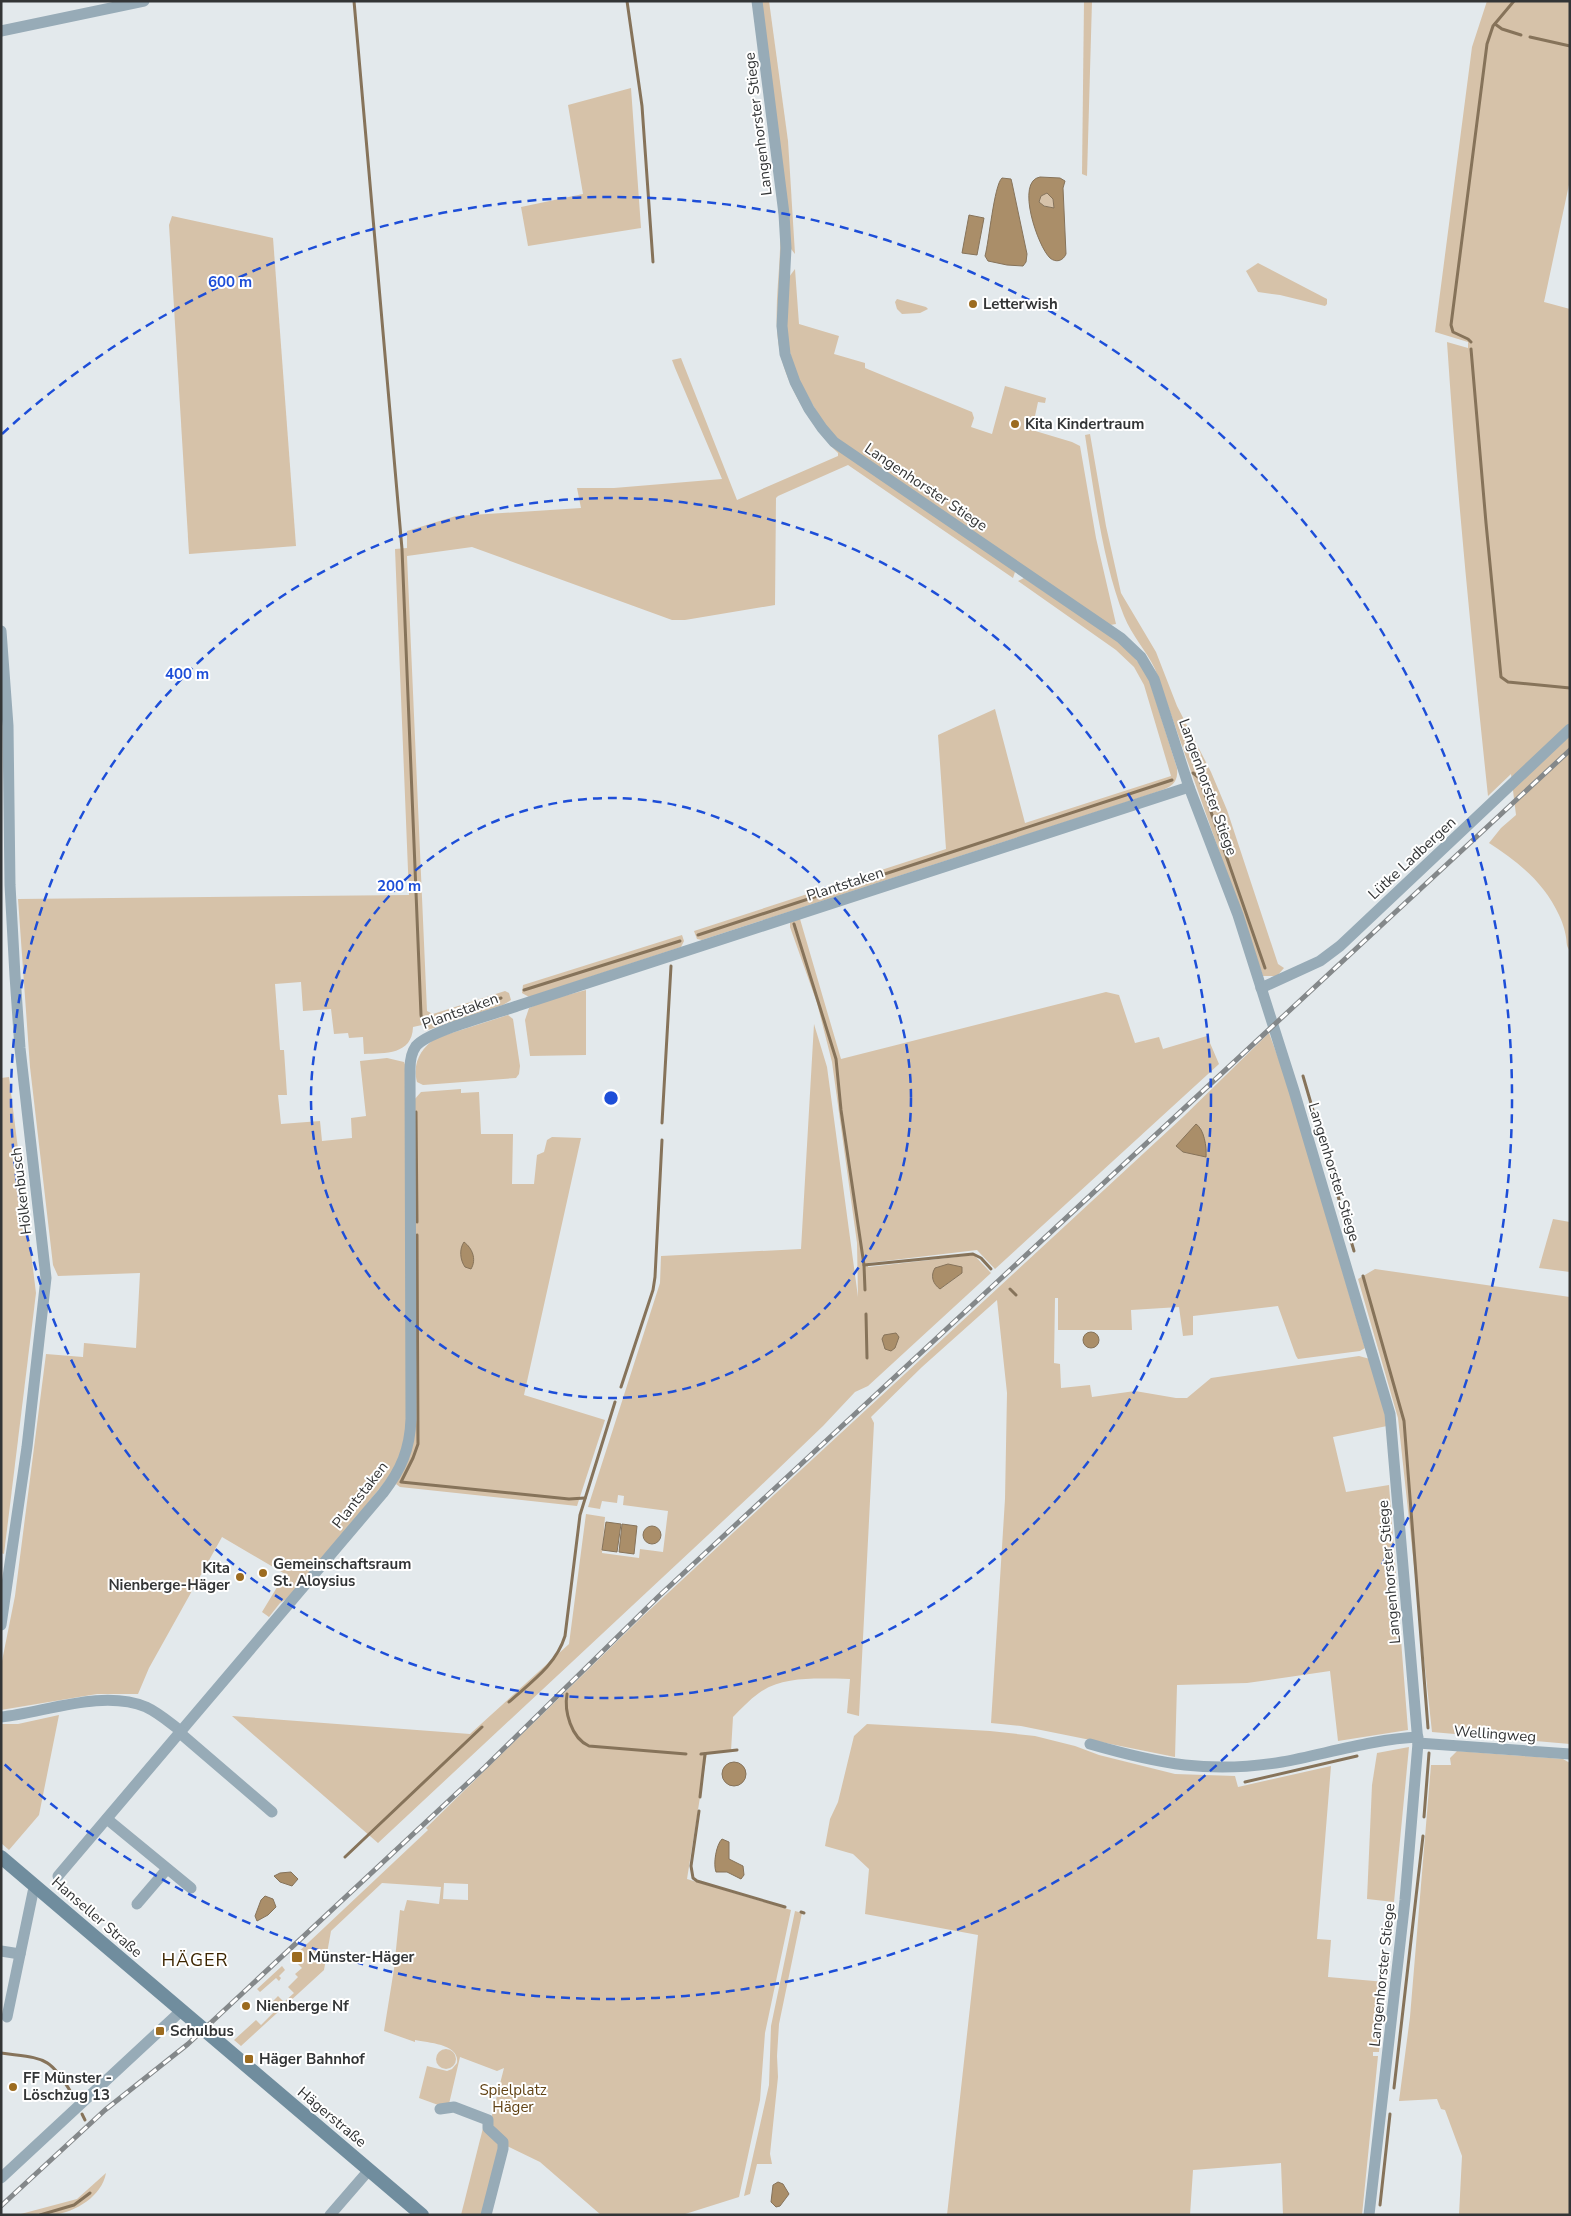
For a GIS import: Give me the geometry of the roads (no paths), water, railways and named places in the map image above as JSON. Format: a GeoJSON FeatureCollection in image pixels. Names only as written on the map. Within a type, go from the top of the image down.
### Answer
{"type":"FeatureCollection","features":[{"type":"Feature","properties":{"kind":"main road","name":"Hanseller Straße"},"geometry":{"type":"LineString","coordinates":[[1,1857],[182,2010]]}},
{"type":"Feature","properties":{"kind":"main road","name":"Hägerstraße"},"geometry":{"type":"LineString","coordinates":[[182,2010],[422,2215]]}},
{"type":"Feature","properties":{"kind":"street"},"geometry":{"type":"LineString","coordinates":[[1,31],[144,1]]}},
{"type":"Feature","properties":{"kind":"street","name":"Langenhorster Stiege"},"geometry":{"type":"LineString","coordinates":[[757,1],[784,214],[786,248],[782,317],[784,345],[791,373],[809,408],[834,442],[1129,644],[1141,657],[1154,680],[1189,787],[1238,915],[1294,1091],[1390,1414],[1418,1740],[1405,1900],[1369,2215]]}},
{"type":"Feature","properties":{"kind":"street","name":"Hölkenbusch"},"geometry":{"type":"LineString","coordinates":[[1,631],[8,709],[10,885],[15,976],[21,1057],[46,1278],[27,1447],[1,1625]]}},
{"type":"Feature","properties":{"kind":"street","name":"Lütke Ladbergen"},"geometry":{"type":"LineString","coordinates":[[1261,988],[1320,961],[1340,946],[1570,729]]}},
{"type":"Feature","properties":{"kind":"street","name":"Plantstaken"},"geometry":{"type":"LineString","coordinates":[[58,1876],[383,1493],[399,1470],[406,1455],[411,1419],[410,1069],[412,1054],[417,1045],[431,1036],[517,1006],[1189,787]]}},
{"type":"Feature","properties":{"kind":"street"},"geometry":{"type":"LineString","coordinates":[[1,1717],[83,1703],[118,1700],[135,1703],[152,1710],[181,1732],[272,1812]]}},
{"type":"Feature","properties":{"kind":"street"},"geometry":{"type":"LineString","coordinates":[[1090,1744],[1158,1763],[1191,1767],[1226,1767],[1282,1762],[1418,1740]]}},
{"type":"Feature","properties":{"kind":"street","name":"Wellingweg"},"geometry":{"type":"LineString","coordinates":[[1418,1740],[1570,1754]]}},
{"type":"Feature","properties":{"kind":"street"},"geometry":{"type":"LineString","coordinates":[[106,1819],[191,1888]]}},
{"type":"Feature","properties":{"kind":"street"},"geometry":{"type":"LineString","coordinates":[[137,1904],[167,1869]]}},
{"type":"Feature","properties":{"kind":"street","name":"Hanseller Straße"},"geometry":{"type":"LineString","coordinates":[[7,2017],[33,1892],[37,1887]]}},
{"type":"Feature","properties":{"kind":"street"},"geometry":{"type":"LineString","coordinates":[[1,1951],[20,1954]]}},
{"type":"Feature","properties":{"kind":"street"},"geometry":{"type":"LineString","coordinates":[[1,2178],[182,2010]]}},
{"type":"Feature","properties":{"kind":"street"},"geometry":{"type":"LineString","coordinates":[[440,2109],[454,2107],[488,2120],[488,2128],[503,2143],[486,2215]]}},
{"type":"Feature","properties":{"kind":"street","name":"Hägerstraße"},"geometry":{"type":"LineString","coordinates":[[330,2215],[369,2170]]}},
{"type":"Feature","properties":{"kind":"waterway"},"geometry":{"type":"LineString","coordinates":[[354,1],[402,549],[422,1020],[432,1020],[501,998]]}},
{"type":"Feature","properties":{"kind":"waterway"},"geometry":{"type":"LineString","coordinates":[[627,1],[642,106],[653,262]]}},
{"type":"Feature","properties":{"kind":"waterway"},"geometry":{"type":"LineString","coordinates":[[1471,342],[1453,332],[1451,325],[1487,44],[1493,26],[1514,1]]}},
{"type":"Feature","properties":{"kind":"waterway"},"geometry":{"type":"LineString","coordinates":[[1495,24],[1502,29],[1521,35]]}},
{"type":"Feature","properties":{"kind":"waterway"},"geometry":{"type":"LineString","coordinates":[[1530,37],[1570,46]]}},
{"type":"Feature","properties":{"kind":"waterway"},"geometry":{"type":"LineString","coordinates":[[1471,349],[1501,677],[1508,682],[1570,688]]}},
{"type":"Feature","properties":{"kind":"waterway"},"geometry":{"type":"LineString","coordinates":[[1193,773],[1201,783],[1265,968]]}},
{"type":"Feature","properties":{"kind":"waterway"},"geometry":{"type":"LineString","coordinates":[[698,935],[1172,780]]}},
{"type":"Feature","properties":{"kind":"waterway"},"geometry":{"type":"LineString","coordinates":[[794,924],[836,1059],[841,1110],[864,1265],[865,1290]]}},
{"type":"Feature","properties":{"kind":"waterway"},"geometry":{"type":"LineString","coordinates":[[524,990],[680,941]]}},
{"type":"Feature","properties":{"kind":"waterway"},"geometry":{"type":"LineString","coordinates":[[662,1123],[671,966]]}},
{"type":"Feature","properties":{"kind":"waterway"},"geometry":{"type":"LineString","coordinates":[[1303,1076],[1354,1251]]}},
{"type":"Feature","properties":{"kind":"waterway"},"geometry":{"type":"LineString","coordinates":[[416,1112],[417,1222]]}},
{"type":"Feature","properties":{"kind":"waterway"},"geometry":{"type":"LineString","coordinates":[[621,1387],[653,1290],[662,1140]]}},
{"type":"Feature","properties":{"kind":"waterway"},"geometry":{"type":"LineString","coordinates":[[417,1235],[418,1444],[401,1482],[569,1499],[585,1498]]}},
{"type":"Feature","properties":{"kind":"waterway"},"geometry":{"type":"LineString","coordinates":[[864,1265],[973,1254],[981,1258],[991,1269]]}},
{"type":"Feature","properties":{"kind":"waterway"},"geometry":{"type":"LineString","coordinates":[[1363,1276],[1404,1421],[1428,1728]]}},
{"type":"Feature","properties":{"kind":"waterway"},"geometry":{"type":"LineString","coordinates":[[1010,1289],[1016,1295]]}},
{"type":"Feature","properties":{"kind":"waterway"},"geometry":{"type":"LineString","coordinates":[[866,1314],[867,1358]]}},
{"type":"Feature","properties":{"kind":"waterway"},"geometry":{"type":"LineString","coordinates":[[509,1702],[534,1680],[556,1656],[565,1636],[580,1515],[615,1402]]}},
{"type":"Feature","properties":{"kind":"waterway"},"geometry":{"type":"LineString","coordinates":[[567,1694],[568,1716],[573,1731],[589,1746],[686,1754]]}},
{"type":"Feature","properties":{"kind":"waterway"},"geometry":{"type":"LineString","coordinates":[[345,1857],[482,1727]]}},
{"type":"Feature","properties":{"kind":"waterway"},"geometry":{"type":"LineString","coordinates":[[701,1754],[737,1750]]}},
{"type":"Feature","properties":{"kind":"waterway"},"geometry":{"type":"LineString","coordinates":[[1424,1817],[1429,1753]]}},
{"type":"Feature","properties":{"kind":"waterway"},"geometry":{"type":"LineString","coordinates":[[700,1797],[705,1754]]}},
{"type":"Feature","properties":{"kind":"waterway"},"geometry":{"type":"LineString","coordinates":[[1245,1782],[1357,1756]]}},
{"type":"Feature","properties":{"kind":"waterway"},"geometry":{"type":"LineString","coordinates":[[699,1811],[691,1866],[693,1878],[697,1881],[785,1907]]}},
{"type":"Feature","properties":{"kind":"waterway"},"geometry":{"type":"LineString","coordinates":[[1394,2088],[1423,1836]]}},
{"type":"Feature","properties":{"kind":"waterway"},"geometry":{"type":"LineString","coordinates":[[1,2053],[36,2058],[51,2065],[72,2094]]}},
{"type":"Feature","properties":{"kind":"waterway"},"geometry":{"type":"LineString","coordinates":[[82,2114],[85,2120]]}},
{"type":"Feature","properties":{"kind":"waterway"},"geometry":{"type":"LineString","coordinates":[[1380,2205],[1390,2114]]}},
{"type":"Feature","properties":{"kind":"waterway"},"geometry":{"type":"LineString","coordinates":[[40,2215],[74,2205],[90,2193]]}},
{"type":"Feature","properties":{"kind":"railway"},"geometry":{"type":"LineString","coordinates":[[1,2206],[105,2110],[188,2044],[485,1767],[659,1596],[1570,750]]}},
{"type":"Feature","properties":{"kind":"place","name":"Letterwish"},"geometry":{"type":"Point","coordinates":[973,304]}},
{"type":"Feature","properties":{"kind":"place","name":"Kita Kindertraum"},"geometry":{"type":"Point","coordinates":[1015,424]}},
{"type":"Feature","properties":{"kind":"place","name":"Gemeinschaftsraum St. Aloysius"},"geometry":{"type":"Point","coordinates":[263,1573]}},
{"type":"Feature","properties":{"kind":"place","name":"Kita Nienberge-Häger"},"geometry":{"type":"Point","coordinates":[240,1577]}},
{"type":"Feature","properties":{"kind":"place","name":"Münster-Häger"},"geometry":{"type":"Point","coordinates":[297,1957]}},
{"type":"Feature","properties":{"kind":"place","name":"Nienberge Nf"},"geometry":{"type":"Point","coordinates":[246,2006]}},
{"type":"Feature","properties":{"kind":"place","name":"Schulbus"},"geometry":{"type":"Point","coordinates":[160,2031]}},
{"type":"Feature","properties":{"kind":"place","name":"Häger Bahnhof"},"geometry":{"type":"Point","coordinates":[249,2059]}},
{"type":"Feature","properties":{"kind":"place","name":"FF Münster - Löschzug 13"},"geometry":{"type":"Point","coordinates":[13,2087]}},
{"type":"Feature","properties":{"kind":"district","name":"HÄGER"},"geometry":{"type":"Point","coordinates":[195,1960]}},
{"type":"Feature","properties":{"kind":"park label","name":"Spielplatz Häger"},"geometry":{"type":"Point","coordinates":[513,2098]}}]}
